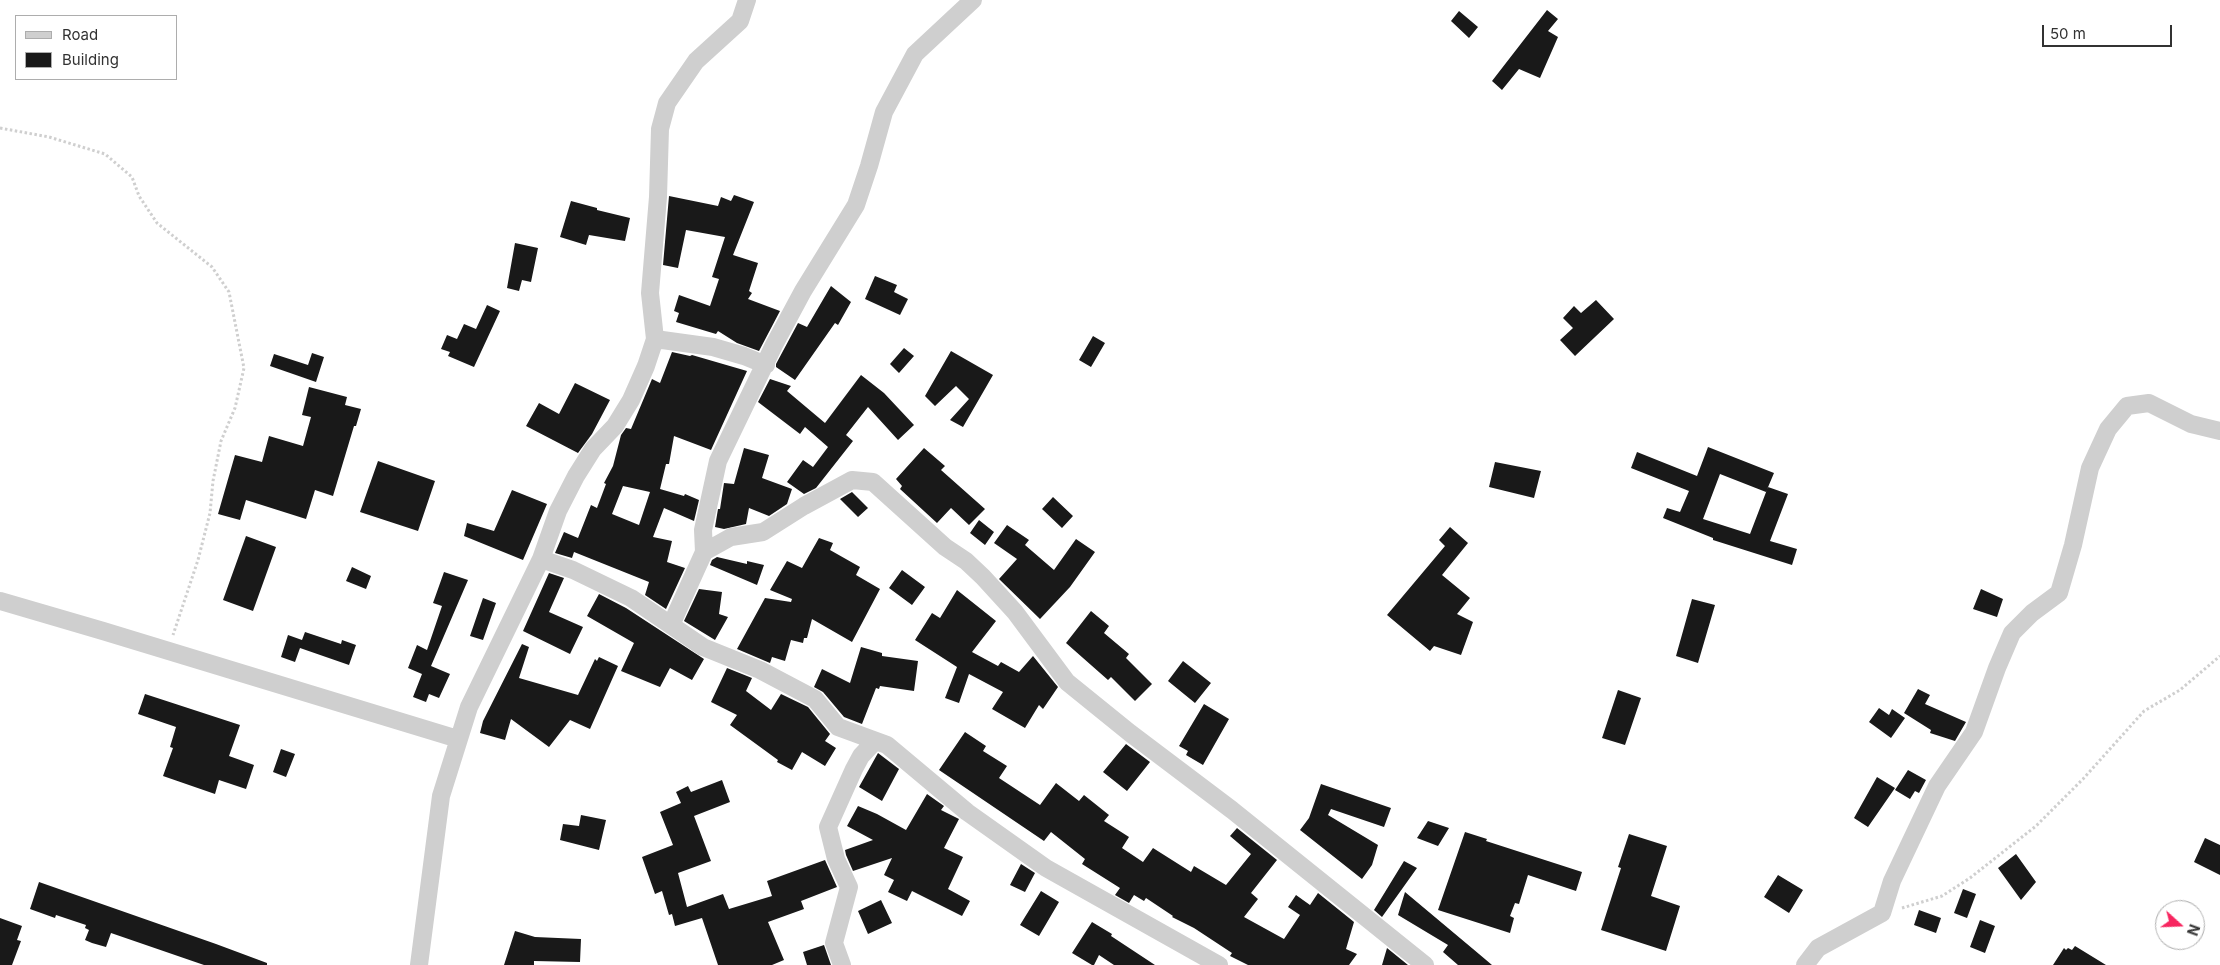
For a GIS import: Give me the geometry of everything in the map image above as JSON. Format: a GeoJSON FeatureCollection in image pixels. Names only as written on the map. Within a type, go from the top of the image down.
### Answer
{"type":"FeatureCollection","features":[{"type":"Feature","properties":{"kind":"street"},"geometry":{"type":"LineString","coordinates":[[419,965],[441,796],[469,707],[541,559],[558,511],[593,449],[615,426],[630,400],[646,366],[655,339],[650,294],[658,197],[660,128],[667,103],[696,61],[740,21],[747,0]]}},
{"type":"Feature","properties":{"kind":"street"},"geometry":{"type":"LineString","coordinates":[[671,625],[704,552],[703,530],[718,461],[803,291],[856,205],[884,112],[915,54],[973,0]]}},
{"type":"Feature","properties":{"kind":"street"},"geometry":{"type":"LineString","coordinates":[[655,339],[713,347],[766,364]]}},
{"type":"Feature","properties":{"kind":"street"},"geometry":{"type":"LineString","coordinates":[[1805,965],[1818,948],[1882,913],[1892,881],[1937,786],[1974,732],[2012,633],[2032,613],[2059,593],[2073,545],[2090,468],[2108,429],[2127,406],[2149,403],[2191,424],[2220,431]]}},
{"type":"Feature","properties":{"kind":"street"},"geometry":{"type":"LineString","coordinates":[[704,552],[731,537],[763,532],[804,506],[852,480],[873,482],[945,547],[983,577],[1015,612],[1067,682],[1130,733],[1232,810],[1425,965]]}},
{"type":"Feature","properties":{"kind":"street"},"geometry":{"type":"LineString","coordinates":[[541,559],[573,570],[631,598],[703,647],[760,670],[815,699],[838,727],[886,745],[967,812],[1046,868],[1219,965]]}},
{"type":"Feature","properties":{"kind":"street"},"geometry":{"type":"LineString","coordinates":[[0,602],[168,650],[458,739]]}},
{"type":"Feature","properties":{"kind":"street"},"geometry":{"type":"LineString","coordinates":[[842,965],[834,943],[849,887],[836,858],[828,827],[861,756],[875,741]]}},
{"type":"Feature","properties":{"kind":"path"},"geometry":{"type":"LineString","coordinates":[[0,128],[49,137],[105,154],[132,177],[139,196],[156,223],[212,267],[229,292],[244,368],[235,408],[221,441],[213,481],[210,513],[198,560],[168,650]]}},
{"type":"Feature","properties":{"kind":"path"},"geometry":{"type":"LineString","coordinates":[[1882,913],[1914,906],[1942,896],[1970,878],[2036,826],[2083,779],[2144,712],[2180,690],[2220,656]]}},
{"type":"Feature","properties":{"kind":"building"},"geometry":{"type":"Polygon","coordinates":[[[1547,10],[1558,19],[1548,31],[1558,37],[1540,78],[1519,69],[1502,90],[1492,81],[1547,10]]]}},
{"type":"Feature","properties":{"kind":"building"},"geometry":{"type":"Polygon","coordinates":[[[1459,11],[1478,27],[1469,38],[1451,21],[1459,11]]]}},
{"type":"Feature","properties":{"kind":"building"},"geometry":{"type":"Polygon","coordinates":[[[734,195],[754,202],[733,255],[758,263],[749,291],[752,293],[748,299],[780,311],[759,351],[737,343],[718,331],[716,334],[676,322],[679,313],[674,311],[679,295],[710,306],[719,279],[712,277],[725,237],[686,230],[678,268],[663,265],[669,196],[718,206],[721,197],[731,201],[734,195]]]}},
{"type":"Feature","properties":{"kind":"building"},"geometry":{"type":"Polygon","coordinates":[[[571,201],[630,218],[625,241],[589,235],[586,245],[560,237],[571,201]]]}},
{"type":"Feature","properties":{"kind":"building"},"geometry":{"type":"Polygon","coordinates":[[[515,243],[538,248],[531,282],[522,280],[519,291],[507,288],[515,243]]]}},
{"type":"Feature","properties":{"kind":"building"},"geometry":{"type":"Polygon","coordinates":[[[875,276],[897,285],[894,292],[908,299],[900,315],[865,299],[875,276]]]}},
{"type":"Feature","properties":{"kind":"building"},"geometry":{"type":"Polygon","coordinates":[[[831,286],[851,302],[838,325],[835,323],[795,380],[776,367],[776,364],[798,323],[807,327],[831,286]]]}},
{"type":"Feature","properties":{"kind":"building"},"geometry":{"type":"Polygon","coordinates":[[[1596,300],[1614,319],[1575,356],[1560,340],[1573,328],[1563,318],[1574,306],[1581,313],[1596,300]]]}},
{"type":"Feature","properties":{"kind":"building"},"geometry":{"type":"Polygon","coordinates":[[[487,305],[500,311],[474,367],[448,356],[450,352],[441,349],[447,335],[457,339],[464,324],[476,329],[487,305]]]}},
{"type":"Feature","properties":{"kind":"building"},"geometry":{"type":"Polygon","coordinates":[[[1093,336],[1105,343],[1091,367],[1079,360],[1093,336]]]}},
{"type":"Feature","properties":{"kind":"building"},"geometry":{"type":"Polygon","coordinates":[[[904,348],[914,356],[899,373],[890,364],[904,348]]]}},
{"type":"Feature","properties":{"kind":"building"},"geometry":{"type":"Polygon","coordinates":[[[951,351],[993,375],[963,427],[950,420],[969,399],[956,386],[935,406],[925,396],[951,351]]]}},
{"type":"Feature","properties":{"kind":"building"},"geometry":{"type":"Polygon","coordinates":[[[672,352],[692,355],[747,371],[711,450],[674,436],[669,464],[666,464],[660,489],[684,496],[685,494],[699,500],[694,521],[664,508],[653,537],[672,541],[667,562],[685,568],[666,609],[645,595],[649,582],[574,552],[572,558],[555,553],[564,532],[578,538],[591,505],[597,508],[606,484],[604,483],[613,466],[621,435],[626,428],[631,429],[652,379],[660,383],[672,352]],[[623,486],[612,514],[639,525],[650,492],[623,486]]]}},
{"type":"Feature","properties":{"kind":"building"},"geometry":{"type":"Polygon","coordinates":[[[312,353],[324,357],[316,382],[270,366],[274,354],[308,365],[312,353]]]}},
{"type":"Feature","properties":{"kind":"building"},"geometry":{"type":"Polygon","coordinates":[[[861,375],[884,393],[914,425],[898,440],[868,407],[846,435],[853,441],[816,488],[804,494],[787,482],[803,460],[813,467],[828,447],[805,427],[800,434],[758,402],[770,379],[791,386],[787,391],[825,423],[861,375]]]}},
{"type":"Feature","properties":{"kind":"building"},"geometry":{"type":"Polygon","coordinates":[[[575,383],[610,400],[592,434],[578,453],[526,426],[539,403],[559,414],[575,383]]]}},
{"type":"Feature","properties":{"kind":"building"},"geometry":{"type":"Polygon","coordinates":[[[309,387],[347,397],[345,405],[361,409],[333,496],[315,490],[306,519],[246,500],[240,520],[218,514],[235,455],[262,462],[269,436],[303,446],[311,417],[302,415],[309,387]]]}},
{"type":"Feature","properties":{"kind":"building"},"geometry":{"type":"Polygon","coordinates":[[[1708,447],[1774,473],[1768,487],[1788,494],[1770,541],[1797,549],[1792,565],[1713,540],[1713,538],[1663,518],[1667,508],[1680,512],[1689,491],[1631,468],[1637,452],[1697,476],[1708,447]],[[1720,474],[1703,519],[1750,534],[1767,490],[1766,492],[1720,474]]]}},
{"type":"Feature","properties":{"kind":"building"},"geometry":{"type":"Polygon","coordinates":[[[744,448],[769,455],[762,478],[792,489],[787,504],[769,516],[749,508],[746,524],[724,529],[715,527],[724,483],[734,484],[744,448]]]}},
{"type":"Feature","properties":{"kind":"building"},"geometry":{"type":"Polygon","coordinates":[[[924,448],[945,466],[941,470],[985,509],[969,525],[951,508],[937,523],[900,489],[902,486],[896,479],[924,448]]]}},
{"type":"Feature","properties":{"kind":"building"},"geometry":{"type":"Polygon","coordinates":[[[378,461],[435,481],[418,531],[360,512],[378,461]]]}},
{"type":"Feature","properties":{"kind":"building"},"geometry":{"type":"Polygon","coordinates":[[[1495,462],[1541,471],[1534,498],[1489,487],[1495,462]]]}},
{"type":"Feature","properties":{"kind":"building"},"geometry":{"type":"Polygon","coordinates":[[[512,490],[547,504],[523,560],[464,536],[467,523],[494,531],[512,490]]]}},
{"type":"Feature","properties":{"kind":"building"},"geometry":{"type":"Polygon","coordinates":[[[852,492],[868,508],[858,517],[840,499],[852,492]]]}},
{"type":"Feature","properties":{"kind":"building"},"geometry":{"type":"Polygon","coordinates":[[[1053,497],[1073,516],[1062,528],[1042,509],[1053,497]]]}},
{"type":"Feature","properties":{"kind":"building"},"geometry":{"type":"Polygon","coordinates":[[[979,520],[994,532],[985,545],[970,533],[979,520]]]}},
{"type":"Feature","properties":{"kind":"building"},"geometry":{"type":"Polygon","coordinates":[[[1007,525],[1029,540],[1025,545],[1054,570],[1076,539],[1095,552],[1070,587],[1040,619],[999,579],[1017,559],[994,543],[1007,525]]]}},
{"type":"Feature","properties":{"kind":"building"},"geometry":{"type":"Polygon","coordinates":[[[1450,527],[1468,543],[1442,575],[1470,598],[1457,614],[1473,622],[1461,655],[1434,646],[1430,651],[1387,615],[1445,546],[1439,540],[1450,527]]]}},
{"type":"Feature","properties":{"kind":"building"},"geometry":{"type":"Polygon","coordinates":[[[246,536],[276,547],[253,611],[223,600],[246,536]]]}},
{"type":"Feature","properties":{"kind":"building"},"geometry":{"type":"Polygon","coordinates":[[[819,538],[833,543],[830,550],[860,567],[856,575],[880,589],[852,642],[812,619],[807,638],[804,638],[803,643],[791,640],[785,661],[772,657],[770,663],[737,649],[765,598],[791,602],[792,599],[770,590],[787,561],[802,568],[819,538]]]}},
{"type":"Feature","properties":{"kind":"building"},"geometry":{"type":"Polygon","coordinates":[[[717,557],[747,564],[747,561],[764,565],[757,585],[710,565],[712,560],[717,557]]]}},
{"type":"Feature","properties":{"kind":"building"},"geometry":{"type":"Polygon","coordinates":[[[352,567],[371,576],[366,589],[346,581],[352,567]]]}},
{"type":"Feature","properties":{"kind":"building"},"geometry":{"type":"Polygon","coordinates":[[[902,570],[925,587],[912,605],[889,588],[902,570]]]}},
{"type":"Feature","properties":{"kind":"building"},"geometry":{"type":"Polygon","coordinates":[[[444,572],[468,580],[431,666],[450,674],[439,698],[429,694],[426,702],[413,697],[422,674],[408,668],[417,645],[427,650],[442,606],[433,603],[444,572]]]}},
{"type":"Feature","properties":{"kind":"building"},"geometry":{"type":"Polygon","coordinates":[[[549,573],[564,578],[549,612],[583,627],[570,654],[523,631],[549,573]]]}},
{"type":"Feature","properties":{"kind":"building"},"geometry":{"type":"Polygon","coordinates":[[[699,589],[722,592],[719,614],[728,617],[715,640],[684,621],[699,589]]]}},
{"type":"Feature","properties":{"kind":"building"},"geometry":{"type":"Polygon","coordinates":[[[1981,589],[2003,599],[1997,617],[1973,609],[1981,589]]]}},
{"type":"Feature","properties":{"kind":"building"},"geometry":{"type":"Polygon","coordinates":[[[957,590],[996,621],[972,652],[998,666],[1001,662],[1019,672],[1033,656],[1058,687],[1043,709],[1039,705],[1025,728],[992,709],[1003,692],[969,674],[959,703],[945,698],[957,667],[915,640],[932,613],[940,618],[957,590]]]}},
{"type":"Feature","properties":{"kind":"building"},"geometry":{"type":"Polygon","coordinates":[[[599,594],[626,608],[704,659],[692,680],[670,668],[660,687],[621,671],[634,643],[587,616],[599,594]]]}},
{"type":"Feature","properties":{"kind":"building"},"geometry":{"type":"Polygon","coordinates":[[[483,598],[496,603],[483,640],[470,636],[483,598]]]}},
{"type":"Feature","properties":{"kind":"building"},"geometry":{"type":"Polygon","coordinates":[[[1692,599],[1715,605],[1698,663],[1676,656],[1692,599]]]}},
{"type":"Feature","properties":{"kind":"building"},"geometry":{"type":"Polygon","coordinates":[[[1091,611],[1109,626],[1104,633],[1129,654],[1126,658],[1152,684],[1135,701],[1111,677],[1108,680],[1066,643],[1091,611]]]}},
{"type":"Feature","properties":{"kind":"building"},"geometry":{"type":"Polygon","coordinates":[[[305,632],[341,644],[342,640],[356,645],[349,665],[300,648],[295,662],[281,657],[288,635],[302,640],[305,632]]]}},
{"type":"Feature","properties":{"kind":"building"},"geometry":{"type":"Polygon","coordinates":[[[522,644],[529,647],[519,678],[578,695],[595,659],[597,661],[599,657],[618,666],[590,729],[570,720],[549,747],[511,719],[505,740],[480,733],[483,721],[522,644]]]}},
{"type":"Feature","properties":{"kind":"building"},"geometry":{"type":"Polygon","coordinates":[[[861,647],[882,653],[882,656],[918,661],[914,691],[880,686],[879,689],[876,688],[862,724],[844,717],[823,692],[814,687],[822,669],[850,683],[861,647]]]}},
{"type":"Feature","properties":{"kind":"building"},"geometry":{"type":"Polygon","coordinates":[[[1183,661],[1211,683],[1195,703],[1168,681],[1183,661]]]}},
{"type":"Feature","properties":{"kind":"building"},"geometry":{"type":"Polygon","coordinates":[[[727,668],[752,678],[746,691],[771,710],[781,694],[808,707],[830,734],[825,741],[836,748],[825,766],[802,752],[792,770],[777,762],[778,760],[730,725],[737,715],[711,702],[727,668]]]}},
{"type":"Feature","properties":{"kind":"building"},"geometry":{"type":"Polygon","coordinates":[[[1918,689],[1930,695],[1925,704],[1966,722],[1955,741],[1930,733],[1931,730],[1904,713],[1918,689]]]}},
{"type":"Feature","properties":{"kind":"building"},"geometry":{"type":"Polygon","coordinates":[[[1618,690],[1641,698],[1625,745],[1602,738],[1618,690]]]}},
{"type":"Feature","properties":{"kind":"building"},"geometry":{"type":"Polygon","coordinates":[[[145,694],[240,725],[229,756],[254,765],[246,789],[219,780],[215,794],[163,776],[173,748],[170,747],[176,727],[138,714],[145,694]]]}},
{"type":"Feature","properties":{"kind":"building"},"geometry":{"type":"Polygon","coordinates":[[[1204,704],[1229,719],[1203,765],[1186,755],[1188,751],[1179,746],[1204,704]]]}},
{"type":"Feature","properties":{"kind":"building"},"geometry":{"type":"Polygon","coordinates":[[[1879,708],[1889,715],[1892,709],[1905,718],[1891,738],[1869,722],[1879,708]]]}},
{"type":"Feature","properties":{"kind":"building"},"geometry":{"type":"Polygon","coordinates":[[[965,732],[986,746],[983,751],[1007,766],[999,778],[1040,805],[1056,783],[1079,801],[1084,795],[1109,815],[1104,821],[1129,837],[1122,848],[1143,862],[1153,848],[1191,872],[1194,866],[1226,885],[1251,854],[1230,836],[1237,828],[1277,860],[1251,893],[1258,899],[1244,917],[1284,939],[1300,915],[1288,907],[1296,895],[1310,905],[1318,893],[1354,922],[1346,949],[1357,954],[1349,965],[1248,965],[1230,956],[1232,953],[1194,928],[1172,917],[1146,898],[1144,901],[1134,895],[1129,903],[1115,895],[1120,888],[1082,864],[1085,859],[1051,832],[1044,841],[939,770],[965,732]]]}},
{"type":"Feature","properties":{"kind":"building"},"geometry":{"type":"Polygon","coordinates":[[[1126,744],[1150,762],[1127,791],[1103,772],[1126,744]]]}},
{"type":"Feature","properties":{"kind":"building"},"geometry":{"type":"Polygon","coordinates":[[[281,749],[295,754],[286,777],[273,772],[281,749]]]}},
{"type":"Feature","properties":{"kind":"building"},"geometry":{"type":"Polygon","coordinates":[[[878,753],[899,769],[882,801],[859,787],[878,753]]]}},
{"type":"Feature","properties":{"kind":"building"},"geometry":{"type":"Polygon","coordinates":[[[1908,770],[1926,780],[1919,793],[1915,791],[1910,799],[1895,790],[1908,770]]]}},
{"type":"Feature","properties":{"kind":"building"},"geometry":{"type":"Polygon","coordinates":[[[1877,777],[1895,788],[1868,827],[1854,818],[1877,777]]]}},
{"type":"Feature","properties":{"kind":"building"},"geometry":{"type":"Polygon","coordinates":[[[722,780],[730,802],[694,816],[711,861],[678,873],[687,907],[723,894],[729,909],[772,896],[767,881],[825,860],[837,887],[801,901],[804,909],[768,922],[784,960],[772,965],[718,965],[702,918],[675,926],[672,914],[669,915],[662,891],[655,894],[642,857],[673,845],[660,812],[681,803],[676,792],[688,786],[691,792],[722,780]]]}},
{"type":"Feature","properties":{"kind":"building"},"geometry":{"type":"Polygon","coordinates":[[[1321,784],[1391,808],[1384,827],[1331,809],[1328,815],[1378,845],[1372,865],[1362,879],[1300,830],[1309,818],[1321,784]]]}},
{"type":"Feature","properties":{"kind":"building"},"geometry":{"type":"Polygon","coordinates":[[[927,794],[944,806],[941,810],[959,819],[944,848],[963,857],[948,889],[970,901],[962,916],[912,891],[907,901],[888,892],[894,880],[884,875],[892,858],[853,871],[846,855],[845,850],[873,840],[847,826],[858,806],[906,830],[927,794]]]}},
{"type":"Feature","properties":{"kind":"building"},"geometry":{"type":"Polygon","coordinates":[[[581,815],[606,820],[599,850],[560,840],[563,824],[579,826],[581,815]]]}},
{"type":"Feature","properties":{"kind":"building"},"geometry":{"type":"Polygon","coordinates":[[[1428,821],[1449,828],[1438,846],[1417,838],[1428,821]]]}},
{"type":"Feature","properties":{"kind":"building"},"geometry":{"type":"Polygon","coordinates":[[[1465,832],[1487,839],[1486,841],[1582,872],[1576,891],[1528,875],[1519,904],[1515,903],[1510,916],[1514,918],[1510,933],[1438,910],[1465,832]]]}},
{"type":"Feature","properties":{"kind":"building"},"geometry":{"type":"Polygon","coordinates":[[[1629,834],[1667,846],[1651,896],[1680,906],[1666,951],[1601,930],[1621,868],[1618,867],[1629,834]]]}},
{"type":"Feature","properties":{"kind":"building"},"geometry":{"type":"Polygon","coordinates":[[[2205,838],[2220,845],[2220,875],[2194,862],[2205,838]]]}},
{"type":"Feature","properties":{"kind":"building"},"geometry":{"type":"Polygon","coordinates":[[[2016,854],[2036,882],[2021,900],[1998,868],[2016,854]]]}},
{"type":"Feature","properties":{"kind":"building"},"geometry":{"type":"Polygon","coordinates":[[[1404,861],[1417,868],[1382,917],[1374,910],[1404,861]]]}},
{"type":"Feature","properties":{"kind":"building"},"geometry":{"type":"Polygon","coordinates":[[[1021,864],[1035,873],[1025,892],[1010,885],[1021,864]]]}},
{"type":"Feature","properties":{"kind":"building"},"geometry":{"type":"Polygon","coordinates":[[[1778,875],[1803,890],[1789,913],[1764,897],[1778,875]]]}},
{"type":"Feature","properties":{"kind":"building"},"geometry":{"type":"Polygon","coordinates":[[[39,882],[216,944],[267,963],[267,965],[204,965],[111,933],[106,947],[92,943],[85,940],[89,930],[85,928],[86,925],[56,915],[55,918],[30,909],[39,882]]]}},
{"type":"Feature","properties":{"kind":"building"},"geometry":{"type":"Polygon","coordinates":[[[1963,889],[1976,894],[1967,918],[1954,913],[1963,889]]]}},
{"type":"Feature","properties":{"kind":"building"},"geometry":{"type":"Polygon","coordinates":[[[1041,891],[1059,902],[1039,936],[1020,925],[1041,891]]]}},
{"type":"Feature","properties":{"kind":"building"},"geometry":{"type":"Polygon","coordinates":[[[1405,892],[1492,965],[1458,965],[1443,952],[1448,945],[1398,915],[1405,892]]]}},
{"type":"Feature","properties":{"kind":"building"},"geometry":{"type":"Polygon","coordinates":[[[881,900],[892,923],[868,934],[858,911],[881,900]]]}},
{"type":"Feature","properties":{"kind":"building"},"geometry":{"type":"Polygon","coordinates":[[[1919,910],[1941,918],[1936,933],[1914,925],[1919,910]]]}},
{"type":"Feature","properties":{"kind":"building"},"geometry":{"type":"Polygon","coordinates":[[[0,918],[22,926],[17,940],[21,941],[12,965],[0,965],[0,918]]]}},
{"type":"Feature","properties":{"kind":"building"},"geometry":{"type":"Polygon","coordinates":[[[1980,920],[1995,926],[1985,953],[1970,947],[1980,920]]]}},
{"type":"Feature","properties":{"kind":"building"},"geometry":{"type":"Polygon","coordinates":[[[1092,922],[1155,965],[1114,965],[1099,955],[1094,965],[1092,965],[1072,953],[1092,922]]]}},
{"type":"Feature","properties":{"kind":"building"},"geometry":{"type":"Polygon","coordinates":[[[515,931],[535,937],[581,939],[580,962],[534,961],[534,965],[504,965],[515,931]]]}},
{"type":"Feature","properties":{"kind":"building"},"geometry":{"type":"Polygon","coordinates":[[[824,945],[831,965],[807,965],[803,952],[824,945]]]}},
{"type":"Feature","properties":{"kind":"building"},"geometry":{"type":"Polygon","coordinates":[[[2075,946],[2106,965],[2053,965],[2064,948],[2072,950],[2075,946]]]}},
{"type":"Feature","properties":{"kind":"building"},"geometry":{"type":"Polygon","coordinates":[[[1387,948],[1408,965],[1382,965],[1387,948]]]}}]}
